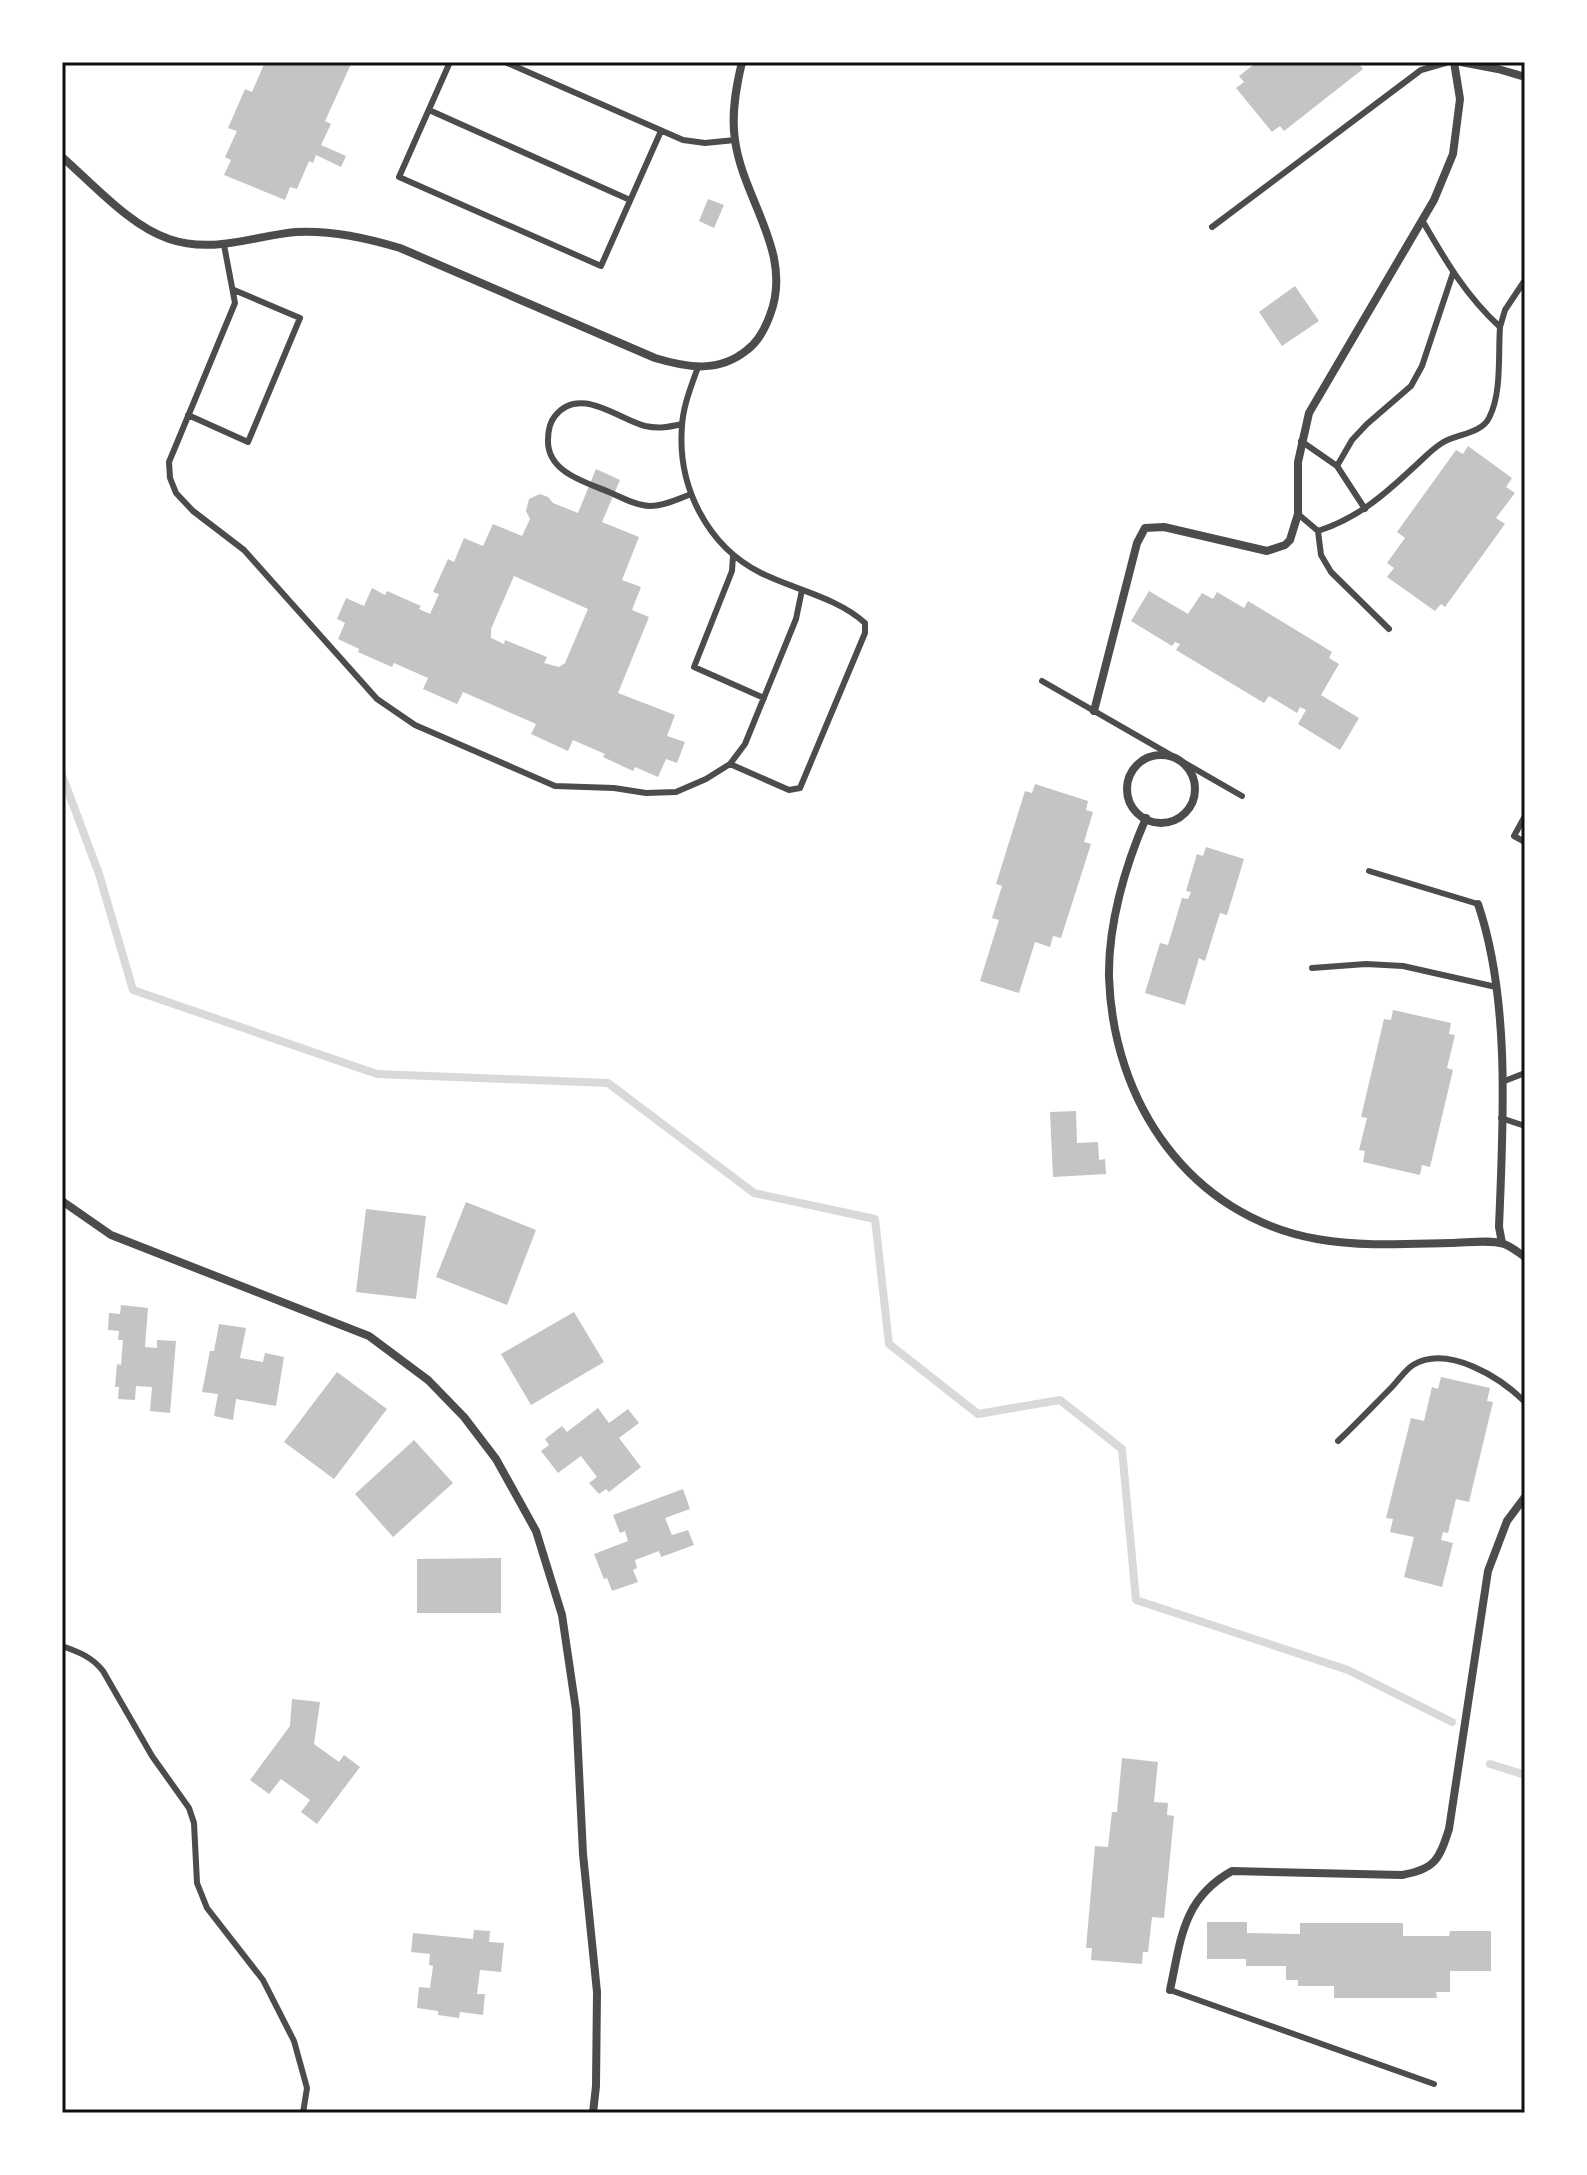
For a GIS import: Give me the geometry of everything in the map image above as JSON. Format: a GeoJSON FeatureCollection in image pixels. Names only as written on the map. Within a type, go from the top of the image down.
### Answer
{"type":"FeatureCollection","features":[{"type":"Feature","properties":{"kind":"street"},"geometry":{"type":"LineString","coordinates":[[62,157],[137,222],[152,232],[188,245],[224,245],[300,232],[370,239],[400,248],[655,358],[698,367],[719,365],[737,358],[765,330],[773,308],[776,278],[773,249],[746,180],[735,140],[736,89],[742,62]]}},
{"type":"Feature","properties":{"kind":"street"},"geometry":{"type":"LineString","coordinates":[[1094,711],[1137,543],[1145,528],[1154,525],[1267,551],[1290,540],[1298,514],[1298,462],[1309,413],[1446,174],[1457,137],[1460,99],[1452,62]]}},
{"type":"Feature","properties":{"kind":"street"},"geometry":{"type":"LineString","coordinates":[[1461,62],[1525,77]]}},
{"type":"Feature","properties":{"kind":"street"},"geometry":{"type":"LineString","coordinates":[[1156,755],[1178,759],[1186,766],[1195,785],[1190,806],[1173,820],[1162,823],[1146,818],[1132,806],[1128,796],[1131,774],[1137,765],[1156,755]]}},
{"type":"Feature","properties":{"kind":"street"},"geometry":{"type":"LineString","coordinates":[[1146,818],[1136,839],[1116,917],[1109,975],[1115,1033],[1135,1095],[1159,1139],[1177,1160],[1231,1206],[1284,1232],[1370,1245],[1502,1243],[1525,1257]]}},
{"type":"Feature","properties":{"kind":"street"},"geometry":{"type":"LineString","coordinates":[[1478,904],[1496,987],[1501,1083],[1499,1227],[1502,1243]]}},
{"type":"Feature","properties":{"kind":"street"},"geometry":{"type":"LineString","coordinates":[[62,1201],[111,1235],[369,1336],[428,1380],[464,1417],[496,1459],[536,1531],[562,1615],[577,1725],[583,1854],[597,1992],[593,2113]]}},
{"type":"Feature","properties":{"kind":"street"},"geometry":{"type":"LineString","coordinates":[[1170,1990],[1191,1908],[1213,1881],[1232,1871],[1402,1875],[1422,1872],[1433,1865],[1442,1852],[1449,1829],[1488,1571],[1507,1521],[1525,1497]]}},
{"type":"Feature","properties":{"kind":"lane"},"geometry":{"type":"LineString","coordinates":[[450,62],[399,177],[601,266],[661,131]]}},
{"type":"Feature","properties":{"kind":"lane"},"geometry":{"type":"LineString","coordinates":[[505,62],[683,140],[705,143],[735,140]]}},
{"type":"Feature","properties":{"kind":"lane"},"geometry":{"type":"LineString","coordinates":[[1212,227],[1421,70],[1452,62]]}},
{"type":"Feature","properties":{"kind":"lane"},"geometry":{"type":"LineString","coordinates":[[429,110],[630,200]]}},
{"type":"Feature","properties":{"kind":"lane"},"geometry":{"type":"LineString","coordinates":[[1422,220],[1476,305],[1500,327]]}},
{"type":"Feature","properties":{"kind":"lane"},"geometry":{"type":"LineString","coordinates":[[224,245],[235,303],[169,462],[170,478],[176,493],[193,511],[244,550],[377,699],[415,725],[555,786],[614,788],[646,793],[676,792],[730,764],[745,744],[796,619],[802,590]]}},
{"type":"Feature","properties":{"kind":"lane"},"geometry":{"type":"LineString","coordinates":[[1337,466],[1360,432],[1411,386],[1422,366],[1453,273]]}},
{"type":"Feature","properties":{"kind":"lane"},"geometry":{"type":"LineString","coordinates":[[1318,531],[1342,523],[1365,509],[1440,444],[1458,434],[1477,430],[1487,422],[1496,395],[1500,327],[1505,310],[1525,280]]}},
{"type":"Feature","properties":{"kind":"lane"},"geometry":{"type":"LineString","coordinates":[[188,415],[248,442],[300,318],[234,290]]}},
{"type":"Feature","properties":{"kind":"lane"},"geometry":{"type":"LineString","coordinates":[[698,367],[682,424],[681,450],[698,513],[714,537],[733,556],[761,573],[850,610],[865,623],[865,633],[800,788],[789,790],[730,764]]}},
{"type":"Feature","properties":{"kind":"lane"},"geometry":{"type":"LineString","coordinates":[[682,424],[662,429],[643,426],[595,405],[579,403],[565,407],[554,417],[547,444],[552,460],[570,475],[638,504],[663,504],[691,494]]}},
{"type":"Feature","properties":{"kind":"lane"},"geometry":{"type":"LineString","coordinates":[[1301,441],[1337,466],[1365,509]]}},
{"type":"Feature","properties":{"kind":"lane"},"geometry":{"type":"LineString","coordinates":[[1298,514],[1318,531],[1321,555],[1331,572],[1389,629]]}},
{"type":"Feature","properties":{"kind":"lane"},"geometry":{"type":"LineString","coordinates":[[733,556],[732,571],[694,667],[764,698]]}},
{"type":"Feature","properties":{"kind":"lane"},"geometry":{"type":"LineString","coordinates":[[1042,681],[1242,796]]}},
{"type":"Feature","properties":{"kind":"lane"},"geometry":{"type":"LineString","coordinates":[[1525,816],[1514,836],[1525,842]]}},
{"type":"Feature","properties":{"kind":"lane"},"geometry":{"type":"LineString","coordinates":[[1369,871],[1478,904]]}},
{"type":"Feature","properties":{"kind":"lane"},"geometry":{"type":"LineString","coordinates":[[1312,968],[1366,964],[1403,966],[1496,987]]}},
{"type":"Feature","properties":{"kind":"lane"},"geometry":{"type":"LineString","coordinates":[[1501,1083],[1525,1073]]}},
{"type":"Feature","properties":{"kind":"lane"},"geometry":{"type":"LineString","coordinates":[[1501,1118],[1525,1126]]}},
{"type":"Feature","properties":{"kind":"lane"},"geometry":{"type":"LineString","coordinates":[[1338,1441],[1412,1366],[1429,1359],[1456,1361],[1484,1371],[1510,1387],[1525,1402]]}},
{"type":"Feature","properties":{"kind":"lane"},"geometry":{"type":"LineString","coordinates":[[62,1646],[96,1661],[152,1756],[189,1808],[194,1823],[197,1883],[207,1908],[263,1980],[294,2041],[307,2088],[303,2113]]}},
{"type":"Feature","properties":{"kind":"lane"},"geometry":{"type":"LineString","coordinates":[[1170,1990],[1434,2084]]}},
{"type":"Feature","properties":{"kind":"building"},"geometry":{"type":"Polygon","coordinates":[[[265,62],[352,62],[325,121],[331,124],[321,145],[346,156],[341,167],[316,155],[313,163],[309,161],[297,189],[290,187],[285,200],[224,175],[231,160],[225,157],[237,131],[228,128],[245,89],[252,92],[265,62]]]}},
{"type":"Feature","properties":{"kind":"building"},"geometry":{"type":"Polygon","coordinates":[[[1257,62],[1358,62],[1363,69],[1284,131],[1280,126],[1272,132],[1236,88],[1244,82],[1239,76],[1257,62]]]}},
{"type":"Feature","properties":{"kind":"building"},"geometry":{"type":"Polygon","coordinates":[[[708,199],[724,205],[714,228],[699,221],[708,199]]]}},
{"type":"Feature","properties":{"kind":"building"},"geometry":{"type":"Polygon","coordinates":[[[1295,286],[1319,321],[1282,346],[1259,312],[1295,286]]]}},
{"type":"Feature","properties":{"kind":"building"},"geometry":{"type":"Polygon","coordinates":[[[1468,446],[1512,478],[1506,487],[1515,493],[1496,518],[1505,524],[1445,607],[1441,604],[1435,611],[1387,577],[1394,568],[1387,563],[1405,538],[1397,532],[1456,450],[1463,454],[1468,446]]]}},
{"type":"Feature","properties":{"kind":"building"},"geometry":{"type":"Polygon","coordinates":[[[596,469],[620,480],[602,522],[639,537],[622,580],[641,587],[632,610],[649,617],[618,693],[675,715],[667,736],[685,742],[677,763],[666,759],[658,777],[635,767],[633,771],[573,740],[568,751],[531,734],[536,724],[463,692],[457,704],[423,689],[428,678],[394,663],[392,667],[338,639],[345,623],[337,619],[346,598],[364,606],[372,588],[421,606],[419,609],[430,614],[439,594],[433,592],[448,559],[454,562],[464,538],[483,546],[493,524],[522,536],[530,519],[526,511],[529,499],[540,494],[578,513],[596,469]],[[514,576],[491,629],[491,638],[504,644],[505,640],[547,657],[544,663],[559,667],[565,663],[588,609],[514,576]]]}},
{"type":"Feature","properties":{"kind":"building"},"geometry":{"type":"Polygon","coordinates":[[[1149,591],[1188,614],[1202,593],[1213,599],[1217,592],[1244,608],[1248,601],[1332,652],[1329,658],[1339,664],[1321,695],[1359,718],[1340,750],[1298,724],[1306,710],[1300,707],[1297,713],[1269,696],[1264,703],[1176,650],[1180,644],[1175,642],[1172,646],[1131,621],[1149,591]]]}},
{"type":"Feature","properties":{"kind":"building"},"geometry":{"type":"Polygon","coordinates":[[[1035,784],[1088,801],[1086,810],[1093,812],[1084,842],[1091,844],[1061,938],[1053,936],[1050,947],[1035,942],[1019,993],[980,981],[999,920],[992,918],[1002,886],[996,884],[1025,791],[1032,793],[1035,784]]]}},
{"type":"Feature","properties":{"kind":"building"},"geometry":{"type":"Polygon","coordinates":[[[1206,847],[1244,859],[1227,915],[1220,913],[1205,961],[1199,958],[1185,1005],[1145,993],[1160,943],[1168,945],[1182,898],[1188,899],[1191,892],[1186,891],[1197,854],[1203,856],[1206,847]]]}},
{"type":"Feature","properties":{"kind":"building"},"geometry":{"type":"Polygon","coordinates":[[[1393,1010],[1451,1023],[1449,1034],[1455,1035],[1447,1068],[1453,1070],[1430,1167],[1422,1165],[1420,1175],[1363,1162],[1365,1151],[1359,1150],[1367,1118],[1361,1117],[1384,1019],[1391,1020],[1393,1010]]]}},
{"type":"Feature","properties":{"kind":"building"},"geometry":{"type":"Polygon","coordinates":[[[1076,1111],[1077,1143],[1098,1142],[1099,1160],[1105,1159],[1106,1174],[1053,1177],[1050,1112],[1076,1111]]]}},
{"type":"Feature","properties":{"kind":"building"},"geometry":{"type":"Polygon","coordinates":[[[466,1202],[536,1230],[507,1305],[436,1277],[466,1202]]]}},
{"type":"Feature","properties":{"kind":"building"},"geometry":{"type":"Polygon","coordinates":[[[366,1209],[426,1216],[416,1299],[356,1292],[366,1209]]]}},
{"type":"Feature","properties":{"kind":"building"},"geometry":{"type":"Polygon","coordinates":[[[121,1305],[148,1308],[145,1347],[157,1348],[157,1340],[176,1341],[170,1413],[150,1411],[152,1387],[136,1386],[135,1400],[118,1399],[119,1387],[115,1387],[123,1340],[118,1340],[119,1331],[108,1330],[109,1313],[120,1314],[121,1305]]]}},
{"type":"Feature","properties":{"kind":"building"},"geometry":{"type":"Polygon","coordinates":[[[574,1312],[604,1362],[531,1405],[501,1354],[574,1312]]]}},
{"type":"Feature","properties":{"kind":"building"},"geometry":{"type":"Polygon","coordinates":[[[219,1324],[246,1328],[240,1358],[263,1362],[265,1353],[284,1357],[276,1406],[236,1399],[233,1420],[214,1416],[218,1394],[202,1392],[219,1324]]]}},
{"type":"Feature","properties":{"kind":"building"},"geometry":{"type":"Polygon","coordinates":[[[337,1372],[387,1409],[334,1479],[284,1442],[337,1372]]]}},
{"type":"Feature","properties":{"kind":"building"},"geometry":{"type":"Polygon","coordinates":[[[1441,1377],[1490,1388],[1487,1401],[1493,1402],[1469,1502],[1456,1499],[1448,1533],[1443,1532],[1441,1540],[1453,1543],[1442,1587],[1404,1577],[1414,1537],[1390,1532],[1393,1519],[1386,1518],[1411,1418],[1424,1421],[1432,1387],[1438,1389],[1441,1377]]]}},
{"type":"Feature","properties":{"kind":"building"},"geometry":{"type":"Polygon","coordinates":[[[598,1408],[609,1423],[628,1409],[639,1423],[619,1438],[641,1467],[609,1492],[606,1489],[599,1494],[589,1483],[597,1477],[581,1456],[558,1473],[541,1451],[549,1445],[545,1439],[562,1426],[567,1432],[598,1408]]]}},
{"type":"Feature","properties":{"kind":"building"},"geometry":{"type":"Polygon","coordinates":[[[414,1440],[453,1483],[393,1537],[355,1494],[414,1440]]]}},
{"type":"Feature","properties":{"kind":"building"},"geometry":{"type":"Polygon","coordinates":[[[683,1489],[690,1509],[665,1518],[672,1535],[688,1530],[694,1545],[661,1557],[659,1551],[635,1560],[637,1568],[633,1570],[638,1582],[612,1591],[594,1554],[628,1541],[625,1531],[620,1533],[613,1515],[683,1489]]]}},
{"type":"Feature","properties":{"kind":"building"},"geometry":{"type":"Polygon","coordinates":[[[501,1558],[501,1613],[417,1613],[417,1559],[501,1558]]]}},
{"type":"Feature","properties":{"kind":"building"},"geometry":{"type":"Polygon","coordinates":[[[292,1699],[320,1702],[314,1744],[339,1762],[344,1755],[360,1767],[317,1824],[301,1812],[310,1800],[281,1779],[269,1794],[250,1780],[290,1726],[292,1699]]]}},
{"type":"Feature","properties":{"kind":"building"},"geometry":{"type":"Polygon","coordinates":[[[1122,1758],[1158,1762],[1154,1802],[1168,1803],[1167,1815],[1174,1816],[1164,1918],[1152,1917],[1148,1952],[1143,1952],[1142,1964],[1091,1960],[1092,1948],[1086,1948],[1095,1846],[1108,1847],[1112,1812],[1117,1812],[1122,1758]]]}},
{"type":"Feature","properties":{"kind":"building"},"geometry":{"type":"Polygon","coordinates":[[[1207,1922],[1247,1922],[1247,1933],[1300,1934],[1300,1923],[1403,1923],[1403,1936],[1449,1936],[1450,1931],[1491,1931],[1491,1971],[1450,1971],[1450,1992],[1436,1992],[1437,1998],[1334,1998],[1334,1986],[1298,1986],[1298,1980],[1286,1980],[1286,1966],[1246,1966],[1246,1959],[1207,1959],[1207,1922]]]}},
{"type":"Feature","properties":{"kind":"building"},"geometry":{"type":"Polygon","coordinates":[[[474,1930],[490,1931],[489,1942],[504,1943],[501,1972],[480,1970],[477,1994],[485,1994],[483,2015],[460,2012],[459,2018],[417,2008],[419,1987],[430,1988],[433,1966],[429,1965],[430,1954],[411,1952],[413,1933],[473,1939],[474,1930]]]}},
{"type":"Feature","properties":{"kind":"waterway"},"geometry":{"type":"LineString","coordinates":[[62,775],[99,874],[133,990],[377,1074],[608,1083],[754,1193],[875,1219],[889,1344],[978,1414],[1060,1400],[1122,1449],[1136,1600],[1348,1670],[1452,1722]]}},
{"type":"Feature","properties":{"kind":"waterway"},"geometry":{"type":"LineString","coordinates":[[1490,1764],[1525,1775]]}}]}
